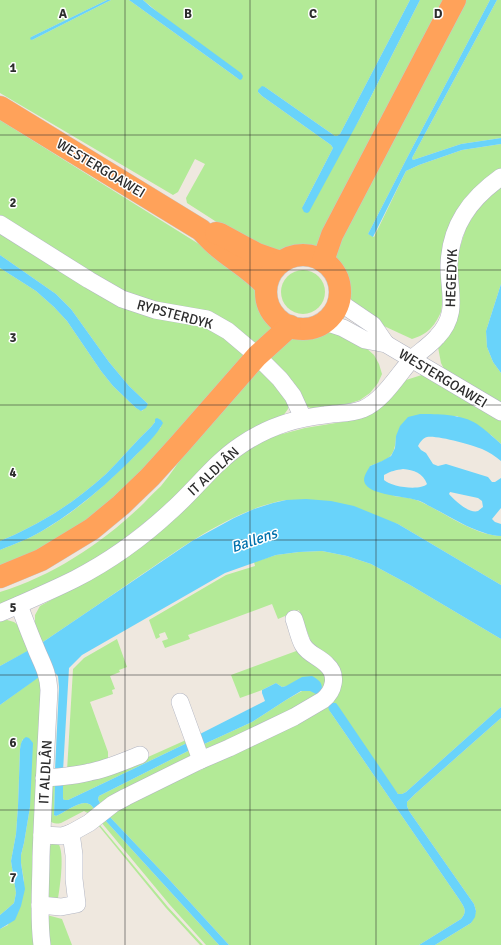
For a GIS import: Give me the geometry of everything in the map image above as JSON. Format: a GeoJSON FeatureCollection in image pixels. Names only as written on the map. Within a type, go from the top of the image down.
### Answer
{"type":"FeatureCollection","features":[{"type":"Feature","properties":{"kind":"highway"},"geometry":{"type":"LineString","coordinates":[[323,260],[332,235],[455,0]]}},
{"type":"Feature","properties":{"kind":"highway","name":"WESTERGOAWEI"},"geometry":{"type":"LineString","coordinates":[[0,106],[201,230],[216,246],[248,270],[266,286]]}},
{"type":"Feature","properties":{"kind":"highway","name":"WESTERGOAWEI"},"geometry":{"type":"LineString","coordinates":[[201,230],[220,234],[257,254],[280,262]]}},
{"type":"Feature","properties":{"kind":"highway"},"geometry":{"type":"LineString","coordinates":[[297,255],[309,256],[323,260],[332,269],[340,292],[336,309],[325,322],[316,326],[298,328],[281,321],[274,315],[268,305],[266,296],[266,286],[272,271],[280,262],[297,255]]}},
{"type":"Feature","properties":{"kind":"highway"},"geometry":{"type":"LineString","coordinates":[[0,577],[48,556],[92,528],[121,505],[150,477],[257,356],[290,326]]}},
{"type":"Feature","properties":{"kind":"street","name":"HEGEDYK"},"geometry":{"type":"LineString","coordinates":[[412,359],[437,336],[448,322],[452,304],[449,266],[450,252],[457,227],[470,204],[488,186],[501,177]]}},
{"type":"Feature","properties":{"kind":"street","name":"RYPSTERDYK"},"geometry":{"type":"LineString","coordinates":[[0,224],[122,299],[155,310],[207,319],[228,331],[280,378],[293,396],[303,418]]}},
{"type":"Feature","properties":{"kind":"street","name":"WESTERGOAWEI"},"geometry":{"type":"LineString","coordinates":[[339,301],[373,325],[386,344]]}},
{"type":"Feature","properties":{"kind":"street","name":"WESTERGOAWEI"},"geometry":{"type":"LineString","coordinates":[[325,322],[343,328],[365,340],[386,344],[501,412]]}},
{"type":"Feature","properties":{"kind":"street","name":"IT ALDLÂN"},"geometry":{"type":"LineString","coordinates":[[0,613],[76,579],[134,542],[173,511],[216,466],[242,445],[272,428],[303,418],[354,412],[370,406],[412,359]]}},
{"type":"Feature","properties":{"kind":"street","name":"IT ALDLÂN"},"geometry":{"type":"LineString","coordinates":[[19,604],[35,647],[47,672],[49,690],[44,778],[40,905],[40,930],[42,945]]}},
{"type":"Feature","properties":{"kind":"street"},"geometry":{"type":"LineString","coordinates":[[42,835],[62,836],[71,833],[126,796],[294,717],[323,700],[331,692],[334,682],[331,669],[308,652],[303,645],[294,619]]}},
{"type":"Feature","properties":{"kind":"street"},"geometry":{"type":"LineString","coordinates":[[180,702],[201,760]]}},
{"type":"Feature","properties":{"kind":"street"},"geometry":{"type":"LineString","coordinates":[[44,778],[72,776],[91,772],[140,755]]}},
{"type":"Feature","properties":{"kind":"street"},"geometry":{"type":"LineString","coordinates":[[40,905],[61,907],[77,904],[71,833]]}},
{"type":"Feature","properties":{"kind":"green space"},"geometry":{"type":"Polygon","coordinates":[[[0,0],[107,0],[31,37],[32,40],[111,0],[129,0],[240,80],[143,0],[410,0],[340,134],[337,136],[265,87],[258,92],[331,145],[333,148],[302,208],[359,120],[420,0],[448,0],[315,249],[295,246],[273,251],[243,239],[187,203],[186,198],[205,164],[195,159],[178,192],[173,195],[0,93],[0,0]]]}},
{"type":"Feature","properties":{"kind":"green space"},"geometry":{"type":"Polygon","coordinates":[[[461,0],[490,0],[368,234],[374,237],[406,171],[462,150],[501,144],[501,169],[483,181],[465,198],[454,219],[441,312],[436,322],[430,329],[422,335],[412,339],[386,327],[354,306],[346,282],[335,258],[336,238],[461,0]]]}},
{"type":"Feature","properties":{"kind":"green space"},"geometry":{"type":"Polygon","coordinates":[[[497,0],[501,0],[501,138],[461,144],[413,160],[412,158],[497,0]]]}},
{"type":"Feature","properties":{"kind":"green space"},"geometry":{"type":"Polygon","coordinates":[[[0,120],[239,269],[255,285],[261,310],[275,327],[256,348],[157,304],[125,293],[0,216],[0,120]]]}},
{"type":"Feature","properties":{"kind":"green space"},"geometry":{"type":"Polygon","coordinates":[[[501,187],[501,284],[486,331],[487,347],[493,362],[501,373],[501,406],[446,373],[441,363],[438,347],[459,306],[457,257],[466,228],[482,202],[501,187]]]}},
{"type":"Feature","properties":{"kind":"green space"},"geometry":{"type":"Polygon","coordinates":[[[0,231],[37,255],[205,325],[224,336],[249,357],[175,442],[89,522],[0,570],[0,550],[37,534],[85,502],[133,458],[161,427],[155,419],[155,422],[151,427],[106,474],[69,504],[49,517],[0,541],[0,268],[36,291],[54,307],[67,321],[113,386],[136,408],[142,411],[148,404],[129,386],[109,362],[71,309],[56,294],[0,255],[0,231]]]}},
{"type":"Feature","properties":{"kind":"green space"},"geometry":{"type":"Polygon","coordinates":[[[299,270],[307,270],[319,276],[325,288],[325,296],[319,308],[307,314],[299,314],[287,308],[281,296],[281,288],[287,276],[299,270]]]}},
{"type":"Feature","properties":{"kind":"green space"},"geometry":{"type":"Polygon","coordinates":[[[335,332],[365,347],[374,355],[382,374],[378,383],[370,393],[360,400],[348,404],[316,410],[305,404],[265,357],[295,336],[335,332]]]}},
{"type":"Feature","properties":{"kind":"green space"},"geometry":{"type":"Polygon","coordinates":[[[257,364],[266,372],[289,404],[288,409],[283,416],[104,554],[58,580],[0,605],[0,592],[39,577],[77,556],[112,531],[144,503],[168,477],[212,414],[257,364]]]}},
{"type":"Feature","properties":{"kind":"green space"},"geometry":{"type":"Polygon","coordinates":[[[428,373],[501,418],[501,444],[491,435],[457,416],[447,416],[396,436],[394,449],[390,457],[370,466],[394,496],[416,500],[480,532],[501,536],[501,585],[398,524],[286,500],[247,511],[210,530],[174,552],[40,644],[35,625],[35,615],[40,606],[112,567],[227,465],[251,448],[271,437],[305,428],[342,422],[406,380],[428,373]]]}},
{"type":"Feature","properties":{"kind":"green space"},"geometry":{"type":"Polygon","coordinates":[[[322,551],[347,556],[371,564],[410,585],[501,639],[501,707],[402,794],[398,794],[329,710],[464,907],[465,911],[461,919],[419,945],[229,945],[108,815],[192,773],[201,770],[335,694],[314,650],[299,610],[278,619],[272,604],[188,635],[190,639],[165,648],[162,641],[168,639],[165,632],[159,634],[160,637],[156,639],[149,620],[226,575],[255,566],[254,562],[276,555],[322,551]]]}},
{"type":"Feature","properties":{"kind":"green space"},"geometry":{"type":"Polygon","coordinates":[[[7,620],[14,622],[19,626],[30,650],[0,666],[0,621],[7,620]]]}},
{"type":"Feature","properties":{"kind":"green space"},"geometry":{"type":"Polygon","coordinates":[[[117,639],[127,667],[110,676],[115,689],[112,690],[113,694],[90,702],[108,752],[108,759],[67,771],[73,669],[84,658],[117,639]]]}},
{"type":"Feature","properties":{"kind":"green space"},"geometry":{"type":"Polygon","coordinates":[[[299,650],[328,675],[322,695],[210,749],[204,749],[202,745],[252,722],[302,691],[320,692],[286,686],[282,687],[276,683],[240,698],[231,675],[299,650]]]}},
{"type":"Feature","properties":{"kind":"green space"},"geometry":{"type":"Polygon","coordinates":[[[41,675],[38,945],[0,945],[0,929],[8,925],[24,881],[21,855],[30,807],[23,739],[20,749],[16,834],[11,861],[16,893],[14,903],[0,915],[0,705],[41,675]]]}},
{"type":"Feature","properties":{"kind":"green space"},"geometry":{"type":"Polygon","coordinates":[[[501,718],[501,945],[435,945],[471,923],[476,911],[474,904],[409,811],[407,802],[501,718]]]}},
{"type":"Feature","properties":{"kind":"green space"},"geometry":{"type":"Polygon","coordinates":[[[186,740],[187,743],[68,800],[64,800],[63,798],[63,783],[114,771],[186,740]]]}},
{"type":"Feature","properties":{"kind":"green space"},"geometry":{"type":"Polygon","coordinates":[[[190,750],[191,756],[100,803],[98,799],[99,796],[190,750]]]}},
{"type":"Feature","properties":{"kind":"green space"},"geometry":{"type":"Polygon","coordinates":[[[55,784],[54,815],[56,816],[82,803],[91,805],[96,811],[91,815],[84,811],[61,823],[56,824],[52,822],[49,820],[51,785],[55,784]]]}},
{"type":"Feature","properties":{"kind":"green space"},"geometry":{"type":"Polygon","coordinates":[[[104,819],[219,945],[206,945],[170,905],[101,822],[104,819]]]}},
{"type":"Feature","properties":{"kind":"green space"},"geometry":{"type":"Polygon","coordinates":[[[99,824],[168,907],[203,945],[200,945],[166,908],[98,825],[99,824]]]}},
{"type":"Feature","properties":{"kind":"green space"},"geometry":{"type":"Polygon","coordinates":[[[53,842],[58,843],[60,847],[62,861],[58,898],[55,900],[46,898],[45,853],[53,842]]]}},
{"type":"Feature","properties":{"kind":"green space"},"geometry":{"type":"Polygon","coordinates":[[[43,914],[62,919],[72,945],[47,945],[43,914]]]}},
{"type":"Feature","properties":{"kind":"water"},"geometry":{"type":"Polygon","coordinates":[[[107,0],[111,0],[32,40],[30,39],[31,37],[107,0]]]}},
{"type":"Feature","properties":{"kind":"water"},"geometry":{"type":"Polygon","coordinates":[[[129,0],[143,0],[241,73],[243,76],[242,79],[240,80],[129,0]]]}},
{"type":"Feature","properties":{"kind":"water"},"geometry":{"type":"Polygon","coordinates":[[[410,0],[420,0],[359,120],[309,212],[304,212],[302,208],[333,148],[331,145],[262,96],[258,90],[262,86],[265,87],[337,136],[340,134],[410,0]]]}},
{"type":"Feature","properties":{"kind":"water"},"geometry":{"type":"Polygon","coordinates":[[[490,0],[497,0],[412,158],[413,160],[461,144],[501,138],[501,144],[462,150],[406,171],[373,237],[368,234],[490,0]]]}},
{"type":"Feature","properties":{"kind":"water"},"geometry":{"type":"Polygon","coordinates":[[[0,255],[56,294],[71,309],[109,362],[129,386],[148,404],[146,408],[141,411],[136,408],[113,386],[67,321],[54,307],[36,291],[0,268],[0,255]]]}},
{"type":"Feature","properties":{"kind":"water"},"geometry":{"type":"Polygon","coordinates":[[[501,284],[501,373],[493,362],[487,347],[486,331],[501,284]]]}},
{"type":"Feature","properties":{"kind":"water"},"geometry":{"type":"Polygon","coordinates":[[[420,414],[434,414],[464,418],[480,426],[501,444],[501,461],[482,449],[446,439],[427,437],[422,440],[418,446],[426,453],[433,464],[438,466],[446,464],[488,477],[492,482],[495,482],[501,478],[501,508],[492,519],[501,524],[501,536],[483,533],[420,501],[381,493],[366,485],[364,478],[370,466],[391,456],[395,448],[396,436],[400,426],[408,417],[420,414]],[[403,469],[384,475],[384,480],[393,485],[412,488],[427,484],[423,477],[418,473],[403,469]],[[450,492],[449,494],[454,500],[466,509],[478,511],[483,507],[482,501],[478,498],[450,492]]]}},
{"type":"Feature","properties":{"kind":"water"},"geometry":{"type":"Polygon","coordinates":[[[157,418],[163,423],[154,437],[101,488],[67,515],[42,531],[0,550],[0,541],[49,517],[79,497],[97,482],[151,427],[157,418]]]}},
{"type":"Feature","properties":{"kind":"water","name":"Ballens"},"geometry":{"type":"Polygon","coordinates":[[[306,499],[331,501],[354,506],[398,524],[501,585],[501,639],[410,585],[371,564],[347,556],[322,551],[276,555],[225,573],[82,655],[69,668],[63,771],[55,770],[59,687],[58,676],[52,670],[42,675],[0,705],[0,666],[40,644],[192,541],[234,518],[254,509],[273,503],[286,500],[306,499]]]}},
{"type":"Feature","properties":{"kind":"water"},"geometry":{"type":"Polygon","coordinates":[[[312,676],[322,685],[320,693],[316,694],[310,691],[301,691],[252,722],[202,745],[198,735],[265,701],[262,690],[276,683],[282,687],[302,677],[312,676]]]}},
{"type":"Feature","properties":{"kind":"water"},"geometry":{"type":"Polygon","coordinates":[[[331,703],[336,703],[339,707],[398,794],[406,792],[501,707],[501,718],[407,802],[409,811],[474,904],[476,911],[475,917],[471,923],[435,945],[419,945],[461,919],[465,911],[464,907],[329,710],[328,706],[331,703]]]}},
{"type":"Feature","properties":{"kind":"water"},"geometry":{"type":"Polygon","coordinates":[[[26,737],[33,743],[30,807],[21,855],[25,889],[21,906],[15,920],[0,929],[0,915],[14,903],[16,893],[11,861],[16,834],[20,749],[22,741],[26,737]]]}},
{"type":"Feature","properties":{"kind":"water"},"geometry":{"type":"Polygon","coordinates":[[[187,743],[190,750],[99,796],[98,799],[100,803],[96,811],[91,805],[82,803],[56,816],[54,815],[55,784],[63,783],[63,798],[64,800],[68,800],[187,743]]]}},
{"type":"Feature","properties":{"kind":"water"},"geometry":{"type":"Polygon","coordinates":[[[108,815],[229,945],[219,945],[104,819],[108,815]]]}}]}
